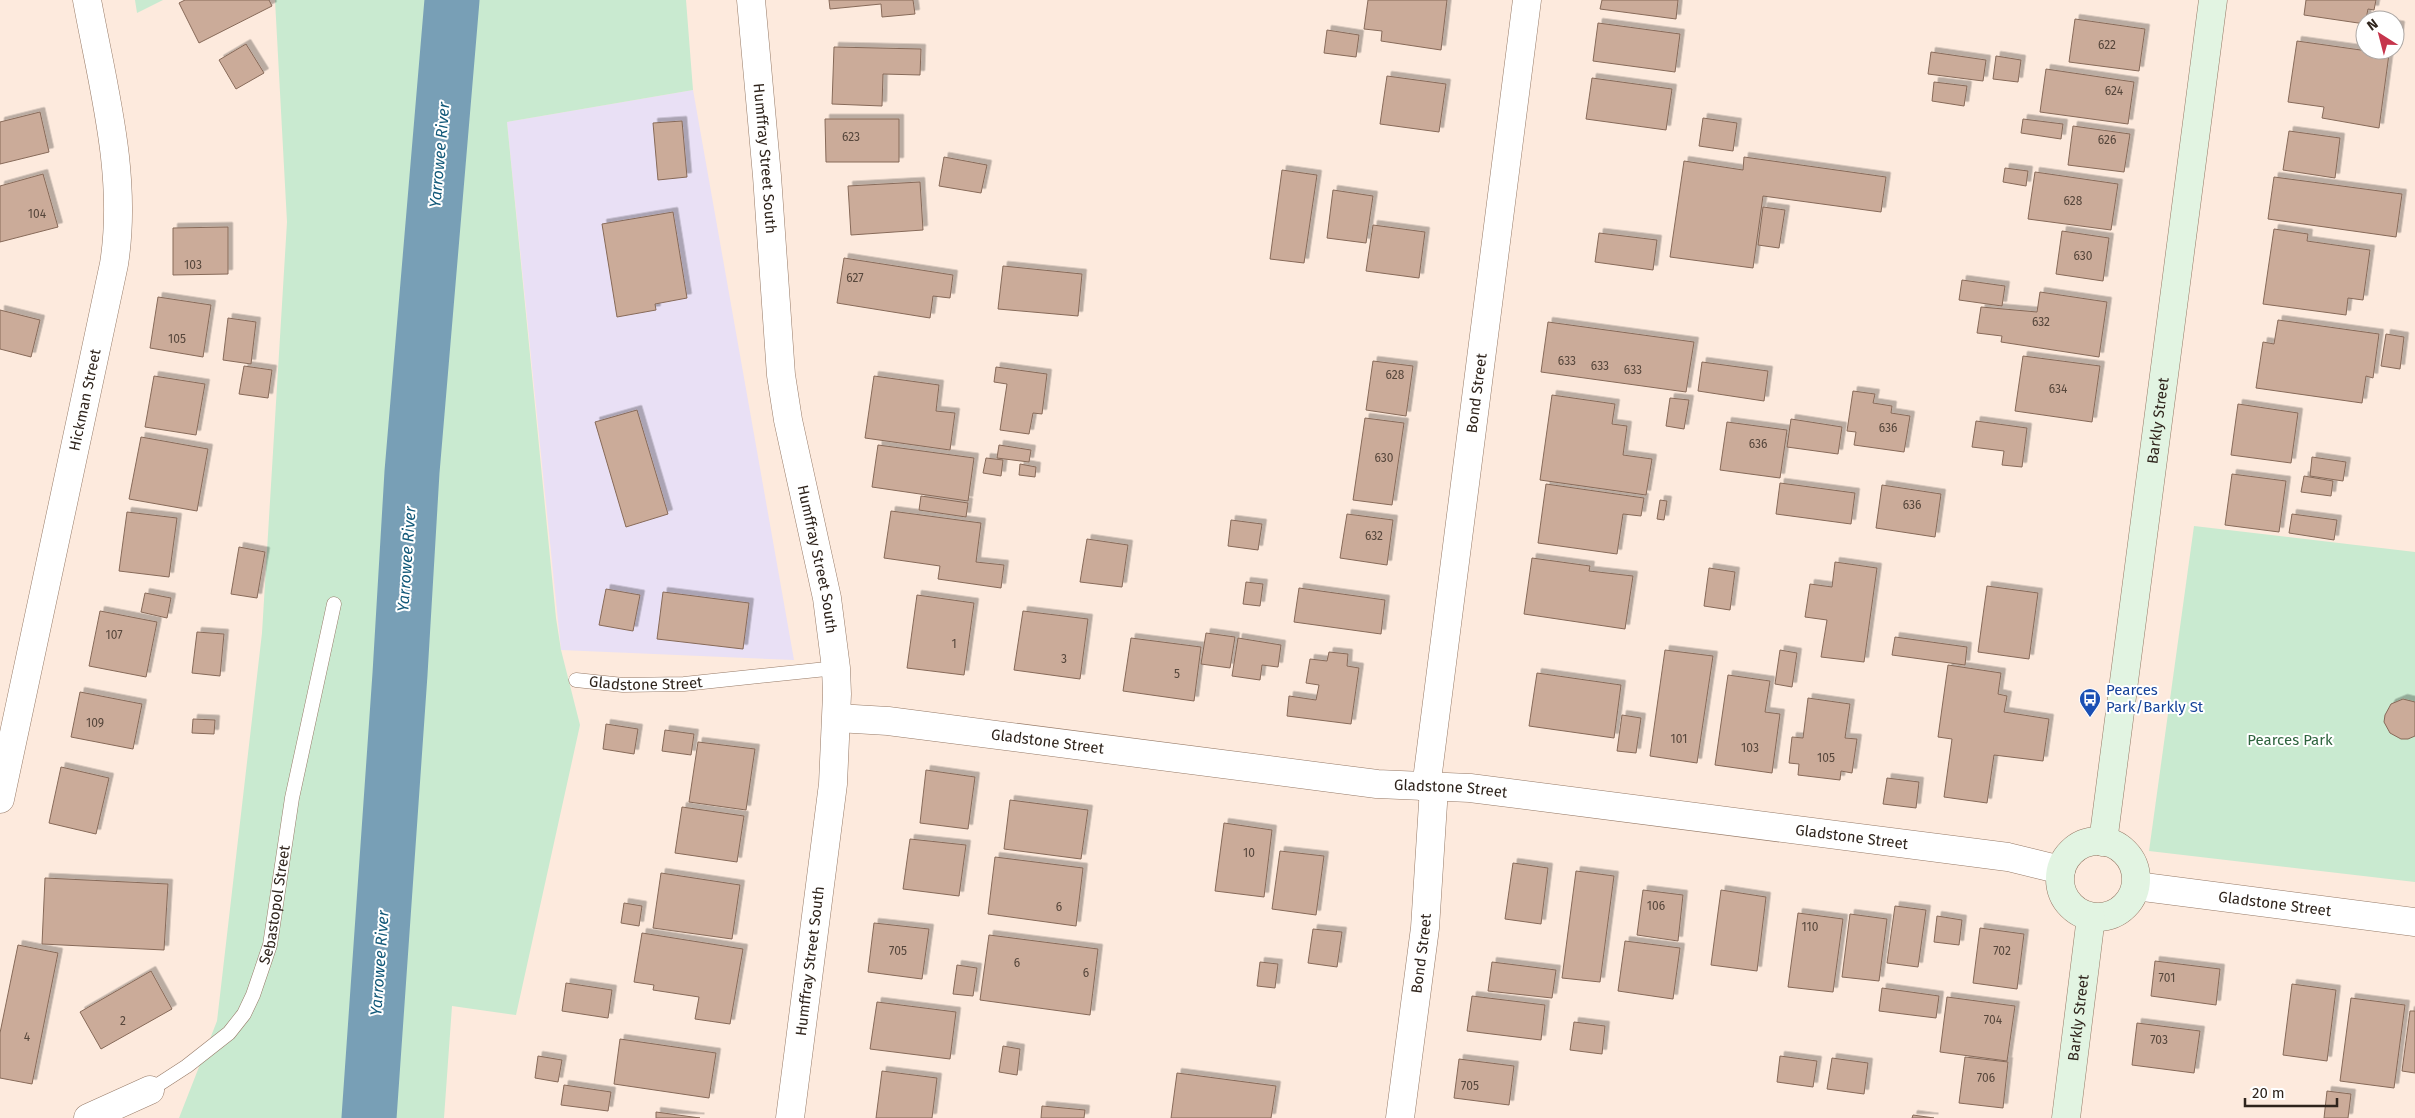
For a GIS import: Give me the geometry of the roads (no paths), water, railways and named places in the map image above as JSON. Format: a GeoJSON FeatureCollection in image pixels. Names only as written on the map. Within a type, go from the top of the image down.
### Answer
{"type":"FeatureCollection","features":[{"type":"Feature","properties":{"kind":"main road","name":"Barkly Street"},"geometry":{"type":"LineString","coordinates":[[2103,842],[2213,0]]}},
{"type":"Feature","properties":{"kind":"main road"},"geometry":{"type":"LineString","coordinates":[[2094,841],[2103,842],[2122,849],[2129,857],[2134,866],[2136,886],[2133,895],[2123,908],[2108,916],[2091,917],[2077,911],[2066,900],[2060,885],[2061,870],[2064,861],[2077,848],[2094,841]]}},
{"type":"Feature","properties":{"kind":"main road","name":"Barkly Street"},"geometry":{"type":"LineString","coordinates":[[2066,1118],[2091,917]]}},
{"type":"Feature","properties":{"kind":"street","name":"Hickman Street"},"geometry":{"type":"LineString","coordinates":[[0,799],[114,264],[119,228],[118,180],[88,0]]}},
{"type":"Feature","properties":{"kind":"street","name":"Humffray Street South"},"geometry":{"type":"LineString","coordinates":[[751,0],[767,176],[781,375],[792,438],[827,598],[836,668],[837,718],[833,784],[790,1118]]}},
{"type":"Feature","properties":{"kind":"street","name":"Bond Street"},"geometry":{"type":"LineString","coordinates":[[1400,1118],[1425,928],[1430,788],[1526,0]]}},
{"type":"Feature","properties":{"kind":"street","name":"Gladstone Street"},"geometry":{"type":"LineString","coordinates":[[837,718],[888,721],[1376,784],[1480,789],[2008,856],[2061,870]]}},
{"type":"Feature","properties":{"kind":"street","name":"Gladstone Street"},"geometry":{"type":"LineString","coordinates":[[2136,886],[2415,922]]}},
{"type":"Feature","properties":{"kind":"street","name":"Sebastopol Street"},"geometry":{"type":"LineString","coordinates":[[88,1118],[150,1090]]}},
{"type":"Feature","properties":{"kind":"lane","name":"Sebastopol Street"},"geometry":{"type":"LineString","coordinates":[[150,1090],[187,1066],[229,1033],[244,1014],[256,987],[270,945],[292,798],[334,604]]}},
{"type":"Feature","properties":{"kind":"lane","name":"Gladstone Street"},"geometry":{"type":"LineString","coordinates":[[576,680],[623,685],[684,684],[836,668]]}},
{"type":"Feature","properties":{"kind":"waterway","name":"Yarrowee River"},"geometry":{"type":"LineString","coordinates":[[369,1118],[412,472],[452,0]]}},
{"type":"Feature","properties":{"kind":"place","name":"Pearces Park/Barkly St"},"geometry":{"type":"Point","coordinates":[2090,718]}},
{"type":"Feature","properties":{"kind":"park label","name":"Pearces Park"},"geometry":{"type":"Point","coordinates":[2290,740]}}]}
